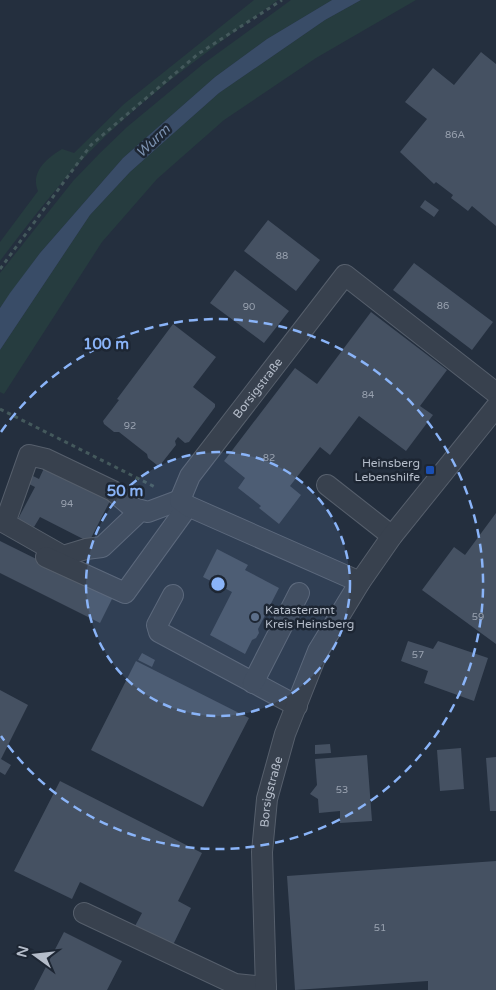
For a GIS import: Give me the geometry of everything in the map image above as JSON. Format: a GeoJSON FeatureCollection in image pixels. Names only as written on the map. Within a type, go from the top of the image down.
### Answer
{"type":"FeatureCollection","features":[{"type":"Feature","properties":{"kind":"street","name":"Borsigstraße"},"geometry":{"type":"LineString","coordinates":[[184,503],[190,476],[345,276],[496,393]]}},
{"type":"Feature","properties":{"kind":"street","name":"Borsigstraße"},"geometry":{"type":"LineString","coordinates":[[266,988],[262,852],[266,808],[285,734],[296,706],[318,651],[360,582],[392,536],[496,407]]}},
{"type":"Feature","properties":{"kind":"street"},"geometry":{"type":"LineString","coordinates":[[141,510],[102,547],[86,549],[63,556],[4,523],[29,455],[46,459],[113,491],[133,508],[141,510],[148,512],[184,503],[360,582]]}},
{"type":"Feature","properties":{"kind":"street"},"geometry":{"type":"LineString","coordinates":[[327,485],[392,536]]}},
{"type":"Feature","properties":{"kind":"street"},"geometry":{"type":"LineString","coordinates":[[0,535],[125,594],[184,503]]}},
{"type":"Feature","properties":{"kind":"street"},"geometry":{"type":"LineString","coordinates":[[253,683],[300,593]]}},
{"type":"Feature","properties":{"kind":"street"},"geometry":{"type":"LineString","coordinates":[[173,595],[157,625],[159,632],[296,706]]}},
{"type":"Feature","properties":{"kind":"street"},"geometry":{"type":"LineString","coordinates":[[84,913],[235,984],[266,988]]}},
{"type":"Feature","properties":{"kind":"path"},"geometry":{"type":"LineString","coordinates":[[0,270],[92,144],[198,54],[282,0]]}},
{"type":"Feature","properties":{"kind":"path"},"geometry":{"type":"LineString","coordinates":[[0,409],[184,503]]}},
{"type":"Feature","properties":{"kind":"green space"},"geometry":{"type":"Polygon","coordinates":[[[254,0],[278,0],[179,74],[105,137],[57,188],[0,261],[0,242],[38,191],[36,178],[41,166],[62,149],[74,153],[124,104],[254,0]]]}},
{"type":"Feature","properties":{"kind":"green space"},"geometry":{"type":"Polygon","coordinates":[[[291,0],[332,0],[267,39],[215,77],[123,158],[40,253],[0,308],[0,273],[73,181],[127,127],[203,64],[291,0]]]}},
{"type":"Feature","properties":{"kind":"green space"},"geometry":{"type":"Polygon","coordinates":[[[361,0],[416,0],[316,58],[224,120],[157,179],[102,242],[4,394],[0,392],[0,350],[90,215],[130,172],[219,93],[325,20],[361,0]]]}},
{"type":"Feature","properties":{"kind":"water","name":"Wurm"},"geometry":{"type":"Polygon","coordinates":[[[332,0],[361,0],[325,20],[219,93],[130,172],[90,215],[0,350],[0,308],[40,253],[123,158],[215,77],[267,39],[332,0]]]}},
{"type":"Feature","properties":{"kind":"building"},"geometry":{"type":"Polygon","coordinates":[[[481,52],[496,64],[496,226],[472,206],[468,211],[451,198],[453,195],[436,182],[434,184],[400,152],[427,119],[405,102],[433,68],[454,85],[481,52]]]}},
{"type":"Feature","properties":{"kind":"building"},"geometry":{"type":"Polygon","coordinates":[[[425,200],[439,210],[434,217],[420,207],[425,200]]]}},
{"type":"Feature","properties":{"kind":"building"},"geometry":{"type":"Polygon","coordinates":[[[268,220],[320,260],[296,291],[244,251],[268,220]]]}},
{"type":"Feature","properties":{"kind":"building"},"geometry":{"type":"Polygon","coordinates":[[[414,263],[493,322],[472,350],[393,290],[414,263]]]}},
{"type":"Feature","properties":{"kind":"building"},"geometry":{"type":"Polygon","coordinates":[[[235,270],[289,311],[264,343],[210,303],[235,270]]]}},
{"type":"Feature","properties":{"kind":"building"},"geometry":{"type":"Polygon","coordinates":[[[371,312],[447,370],[420,406],[433,415],[406,451],[359,416],[330,455],[320,447],[290,486],[301,495],[279,524],[259,508],[261,506],[238,488],[245,478],[224,461],[295,368],[317,384],[371,312]]]}},
{"type":"Feature","properties":{"kind":"building"},"geometry":{"type":"Polygon","coordinates":[[[173,324],[216,357],[193,387],[215,404],[215,407],[189,442],[185,443],[178,437],[175,441],[176,445],[161,464],[157,465],[148,458],[147,454],[119,432],[114,432],[103,421],[119,400],[117,399],[173,324]]]}},
{"type":"Feature","properties":{"kind":"building"},"geometry":{"type":"Polygon","coordinates":[[[45,466],[111,499],[89,542],[40,517],[34,527],[18,519],[35,487],[29,484],[33,476],[39,479],[45,466]]]}},
{"type":"Feature","properties":{"kind":"building"},"geometry":{"type":"Polygon","coordinates":[[[496,513],[496,644],[422,590],[454,547],[465,555],[496,513]]]}},
{"type":"Feature","properties":{"kind":"building"},"geometry":{"type":"Polygon","coordinates":[[[0,541],[113,597],[100,623],[0,573],[0,541]]]}},
{"type":"Feature","properties":{"kind":"building"},"geometry":{"type":"Polygon","coordinates":[[[217,549],[248,565],[245,570],[279,588],[258,629],[259,633],[252,640],[245,654],[210,635],[232,592],[203,577],[217,549]]]}},
{"type":"Feature","properties":{"kind":"building"},"geometry":{"type":"Polygon","coordinates":[[[408,641],[433,649],[438,641],[488,658],[474,701],[424,683],[428,671],[401,661],[408,641]]]}},
{"type":"Feature","properties":{"kind":"building"},"geometry":{"type":"Polygon","coordinates":[[[142,653],[155,660],[152,667],[138,660],[142,653]]]}},
{"type":"Feature","properties":{"kind":"building"},"geometry":{"type":"Polygon","coordinates":[[[136,661],[249,718],[203,807],[91,750],[136,661]]]}},
{"type":"Feature","properties":{"kind":"building"},"geometry":{"type":"Polygon","coordinates":[[[0,690],[28,705],[1,759],[11,765],[5,775],[0,772],[0,690]]]}},
{"type":"Feature","properties":{"kind":"building"},"geometry":{"type":"Polygon","coordinates":[[[330,744],[331,753],[315,754],[315,745],[330,744]]]}},
{"type":"Feature","properties":{"kind":"building"},"geometry":{"type":"Polygon","coordinates":[[[461,748],[464,789],[440,791],[437,750],[461,748]]]}},
{"type":"Feature","properties":{"kind":"building"},"geometry":{"type":"Polygon","coordinates":[[[367,755],[372,821],[340,823],[340,811],[319,813],[318,799],[310,794],[317,785],[315,759],[367,755]]]}},
{"type":"Feature","properties":{"kind":"building"},"geometry":{"type":"Polygon","coordinates":[[[496,757],[496,811],[490,811],[486,758],[496,757]]]}},
{"type":"Feature","properties":{"kind":"building"},"geometry":{"type":"Polygon","coordinates":[[[60,781],[202,853],[178,901],[191,908],[173,945],[135,926],[142,913],[80,882],[72,899],[14,871],[60,781]]]}},
{"type":"Feature","properties":{"kind":"building"},"geometry":{"type":"Polygon","coordinates":[[[496,861],[496,990],[428,990],[428,981],[295,990],[287,876],[496,861]]]}},
{"type":"Feature","properties":{"kind":"building"},"geometry":{"type":"Polygon","coordinates":[[[64,932],[122,961],[107,990],[34,990],[64,932]]]}},
{"type":"Feature","properties":{"kind":"place","name":"Heinsberg Lebenshilfe"},"geometry":{"type":"Point","coordinates":[430,470]}},
{"type":"Feature","properties":{"kind":"place","name":"Katasteramt Kreis Heinsberg"},"geometry":{"type":"Point","coordinates":[255,617]}}]}
